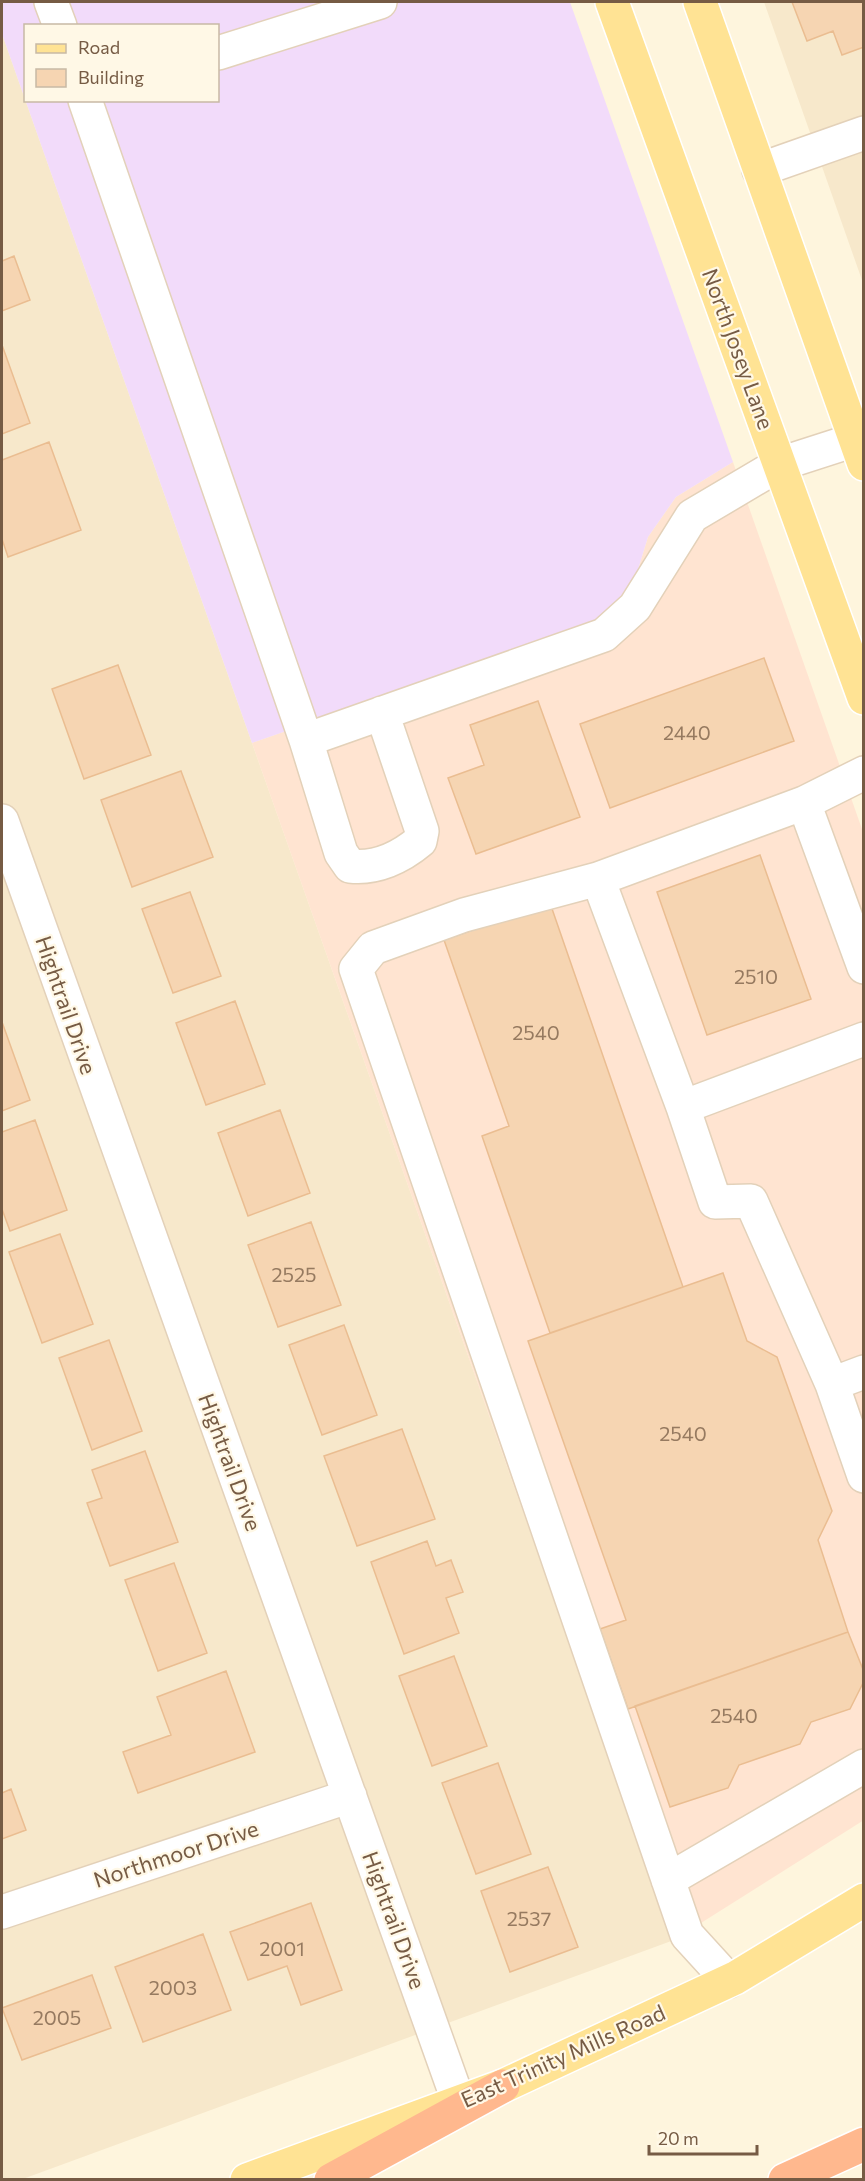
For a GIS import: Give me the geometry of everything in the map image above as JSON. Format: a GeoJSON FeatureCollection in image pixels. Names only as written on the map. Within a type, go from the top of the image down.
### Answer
{"type":"FeatureCollection","features":[{"type":"Feature","properties":{"kind":"highway"},"geometry":{"type":"LineString","coordinates":[[331,2180],[503,2086]]}},
{"type":"Feature","properties":{"kind":"highway"},"geometry":{"type":"LineString","coordinates":[[785,2180],[864,2144]]}},
{"type":"Feature","properties":{"kind":"main road","name":"North Josey Lane"},"geometry":{"type":"LineString","coordinates":[[612,2],[864,698]]}},
{"type":"Feature","properties":{"kind":"main road"},"geometry":{"type":"LineString","coordinates":[[700,2],[860,447]]}},
{"type":"Feature","properties":{"kind":"main road","name":"East Trinity Mills Road"},"geometry":{"type":"LineString","coordinates":[[247,2180],[503,2086],[729,1981],[864,1900]]}},
{"type":"Feature","properties":{"kind":"street"},"geometry":{"type":"LineString","coordinates":[[51,2],[59,24]]}},
{"type":"Feature","properties":{"kind":"street"},"geometry":{"type":"LineString","coordinates":[[219,52],[380,2]]}},
{"type":"Feature","properties":{"kind":"street"},"geometry":{"type":"LineString","coordinates":[[86,102],[306,740],[341,853],[350,866],[364,868],[404,855],[420,841],[422,831],[382,713]]}},
{"type":"Feature","properties":{"kind":"street"},"geometry":{"type":"LineString","coordinates":[[759,170],[864,133]]}},
{"type":"Feature","properties":{"kind":"street"},"geometry":{"type":"LineString","coordinates":[[306,740],[604,635],[635,607],[692,516],[780,464],[860,447]]}},
{"type":"Feature","properties":{"kind":"street"},"geometry":{"type":"LineString","coordinates":[[729,1981],[687,1935],[356,969],[374,948],[464,915],[598,879],[804,803],[864,773]]}},
{"type":"Feature","properties":{"kind":"street"},"geometry":{"type":"LineString","coordinates":[[804,803],[864,967]]}},
{"type":"Feature","properties":{"kind":"street","name":"Hightrail Drive"},"geometry":{"type":"LineString","coordinates":[[2,821],[459,2103]]}},
{"type":"Feature","properties":{"kind":"street"},"geometry":{"type":"LineString","coordinates":[[598,879],[683,1107],[715,1202],[751,1201],[832,1384],[864,1476]]}},
{"type":"Feature","properties":{"kind":"street"},"geometry":{"type":"LineString","coordinates":[[683,1107],[864,1040]]}},
{"type":"Feature","properties":{"kind":"street"},"geometry":{"type":"LineString","coordinates":[[832,1384],[864,1372]]}},
{"type":"Feature","properties":{"kind":"street"},"geometry":{"type":"LineString","coordinates":[[668,1880],[864,1766]]}},
{"type":"Feature","properties":{"kind":"street","name":"Northmoor Drive"},"geometry":{"type":"LineString","coordinates":[[2,1912],[350,1796]]}},
{"type":"Feature","properties":{"kind":"shaded area"},"geometry":{"type":"Polygon","coordinates":[[[2,2],[570,2],[733,462],[676,497],[648,537],[632,589],[606,620],[252,743],[26,102],[219,102],[219,24],[24,24],[24,96],[2,34],[2,2]]]}},
{"type":"Feature","properties":{"kind":"shaded area"},"geometry":{"type":"Polygon","coordinates":[[[764,2],[863,2],[863,283],[764,2]]]}},
{"type":"Feature","properties":{"kind":"shaded area"},"geometry":{"type":"Polygon","coordinates":[[[2,34],[24,102],[26,102],[674,1940],[20,2180],[2,2179],[2,34]]]}},
{"type":"Feature","properties":{"kind":"shaded area"},"geometry":{"type":"Polygon","coordinates":[[[733,462],[863,832],[864,1820],[674,1940],[252,743],[606,620],[632,589],[648,537],[676,497],[733,462]]]}},
{"type":"Feature","properties":{"kind":"building"},"geometry":{"type":"Polygon","coordinates":[[[792,2],[864,2],[864,47],[842,55],[833,31],[807,41],[792,2]]]}},
{"type":"Feature","properties":{"kind":"building"},"geometry":{"type":"Polygon","coordinates":[[[14,256],[30,300],[2,311],[2,261],[14,256]]]}},
{"type":"Feature","properties":{"kind":"building"},"geometry":{"type":"Polygon","coordinates":[[[2,345],[30,423],[2,434],[2,345]]]}},
{"type":"Feature","properties":{"kind":"building"},"geometry":{"type":"Polygon","coordinates":[[[49,442],[81,530],[8,557],[2,539],[2,460],[49,442]]]}},
{"type":"Feature","properties":{"kind":"building"},"geometry":{"type":"Polygon","coordinates":[[[764,658],[794,741],[610,808],[580,724],[764,658]]]}},
{"type":"Feature","properties":{"kind":"building"},"geometry":{"type":"Polygon","coordinates":[[[118,665],[151,755],[84,779],[52,689],[118,665]]]}},
{"type":"Feature","properties":{"kind":"building"},"geometry":{"type":"Polygon","coordinates":[[[538,701],[580,817],[476,854],[448,778],[484,765],[470,725],[538,701]]]}},
{"type":"Feature","properties":{"kind":"building"},"geometry":{"type":"Polygon","coordinates":[[[181,771],[213,857],[132,887],[101,800],[181,771]]]}},
{"type":"Feature","properties":{"kind":"building"},"geometry":{"type":"Polygon","coordinates":[[[760,855],[811,999],[707,1035],[657,892],[760,855]]]}},
{"type":"Feature","properties":{"kind":"building"},"geometry":{"type":"Polygon","coordinates":[[[190,892],[221,976],[173,993],[142,909],[190,892]]]}},
{"type":"Feature","properties":{"kind":"building"},"geometry":{"type":"Polygon","coordinates":[[[550,903],[683,1287],[550,1333],[482,1136],[509,1126],[444,940],[550,903]]]}},
{"type":"Feature","properties":{"kind":"building"},"geometry":{"type":"Polygon","coordinates":[[[235,1001],[265,1084],[206,1105],[176,1023],[235,1001]]]}},
{"type":"Feature","properties":{"kind":"building"},"geometry":{"type":"Polygon","coordinates":[[[2,1022],[30,1100],[2,1111],[2,1022]]]}},
{"type":"Feature","properties":{"kind":"building"},"geometry":{"type":"Polygon","coordinates":[[[280,1110],[310,1193],[248,1216],[218,1133],[280,1110]]]}},
{"type":"Feature","properties":{"kind":"building"},"geometry":{"type":"Polygon","coordinates":[[[35,1120],[67,1210],[10,1231],[2,1209],[2,1132],[35,1120]]]}},
{"type":"Feature","properties":{"kind":"building"},"geometry":{"type":"Polygon","coordinates":[[[311,1222],[341,1305],[278,1327],[248,1245],[311,1222]]]}},
{"type":"Feature","properties":{"kind":"building"},"geometry":{"type":"Polygon","coordinates":[[[60,1234],[93,1324],[42,1343],[9,1252],[60,1234]]]}},
{"type":"Feature","properties":{"kind":"building"},"geometry":{"type":"Polygon","coordinates":[[[723,1273],[747,1341],[777,1357],[832,1511],[818,1540],[848,1632],[628,1709],[600,1629],[626,1620],[528,1341],[723,1273]]]}},
{"type":"Feature","properties":{"kind":"building"},"geometry":{"type":"Polygon","coordinates":[[[344,1325],[377,1415],[322,1435],[289,1345],[344,1325]]]}},
{"type":"Feature","properties":{"kind":"building"},"geometry":{"type":"Polygon","coordinates":[[[109,1340],[142,1431],[92,1450],[59,1358],[109,1340]]]}},
{"type":"Feature","properties":{"kind":"building"},"geometry":{"type":"Polygon","coordinates":[[[402,1429],[435,1519],[357,1546],[324,1456],[402,1429]]]}},
{"type":"Feature","properties":{"kind":"building"},"geometry":{"type":"Polygon","coordinates":[[[145,1451],[178,1542],[110,1566],[87,1503],[102,1498],[92,1470],[145,1451]]]}},
{"type":"Feature","properties":{"kind":"building"},"geometry":{"type":"Polygon","coordinates":[[[427,1541],[436,1566],[451,1560],[463,1592],[446,1598],[459,1633],[404,1654],[371,1562],[427,1541]]]}},
{"type":"Feature","properties":{"kind":"building"},"geometry":{"type":"Polygon","coordinates":[[[174,1563],[207,1653],[158,1671],[125,1580],[174,1563]]]}},
{"type":"Feature","properties":{"kind":"building"},"geometry":{"type":"Polygon","coordinates":[[[848,1632],[864,1672],[864,1681],[850,1709],[811,1722],[800,1744],[739,1765],[728,1788],[670,1807],[635,1706],[848,1632]]]}},
{"type":"Feature","properties":{"kind":"building"},"geometry":{"type":"Polygon","coordinates":[[[454,1656],[487,1746],[432,1766],[399,1676],[454,1656]]]}},
{"type":"Feature","properties":{"kind":"building"},"geometry":{"type":"Polygon","coordinates":[[[226,1671],[255,1752],[138,1793],[123,1752],[171,1735],[157,1697],[226,1671]]]}},
{"type":"Feature","properties":{"kind":"building"},"geometry":{"type":"Polygon","coordinates":[[[498,1763],[531,1854],[476,1874],[442,1783],[498,1763]]]}},
{"type":"Feature","properties":{"kind":"building"},"geometry":{"type":"Polygon","coordinates":[[[11,1789],[26,1830],[2,1839],[2,1793],[11,1789]]]}},
{"type":"Feature","properties":{"kind":"building"},"geometry":{"type":"Polygon","coordinates":[[[548,1867],[578,1947],[510,1972],[481,1891],[548,1867]]]}},
{"type":"Feature","properties":{"kind":"building"},"geometry":{"type":"Polygon","coordinates":[[[311,1903],[342,1990],[301,2005],[287,1966],[248,1980],[230,1932],[311,1903]]]}},
{"type":"Feature","properties":{"kind":"building"},"geometry":{"type":"Polygon","coordinates":[[[203,1934],[231,2010],[143,2042],[115,1967],[203,1934]]]}},
{"type":"Feature","properties":{"kind":"building"},"geometry":{"type":"Polygon","coordinates":[[[92,1975],[111,2028],[22,2060],[2,2008],[92,1975]]]}}]}
